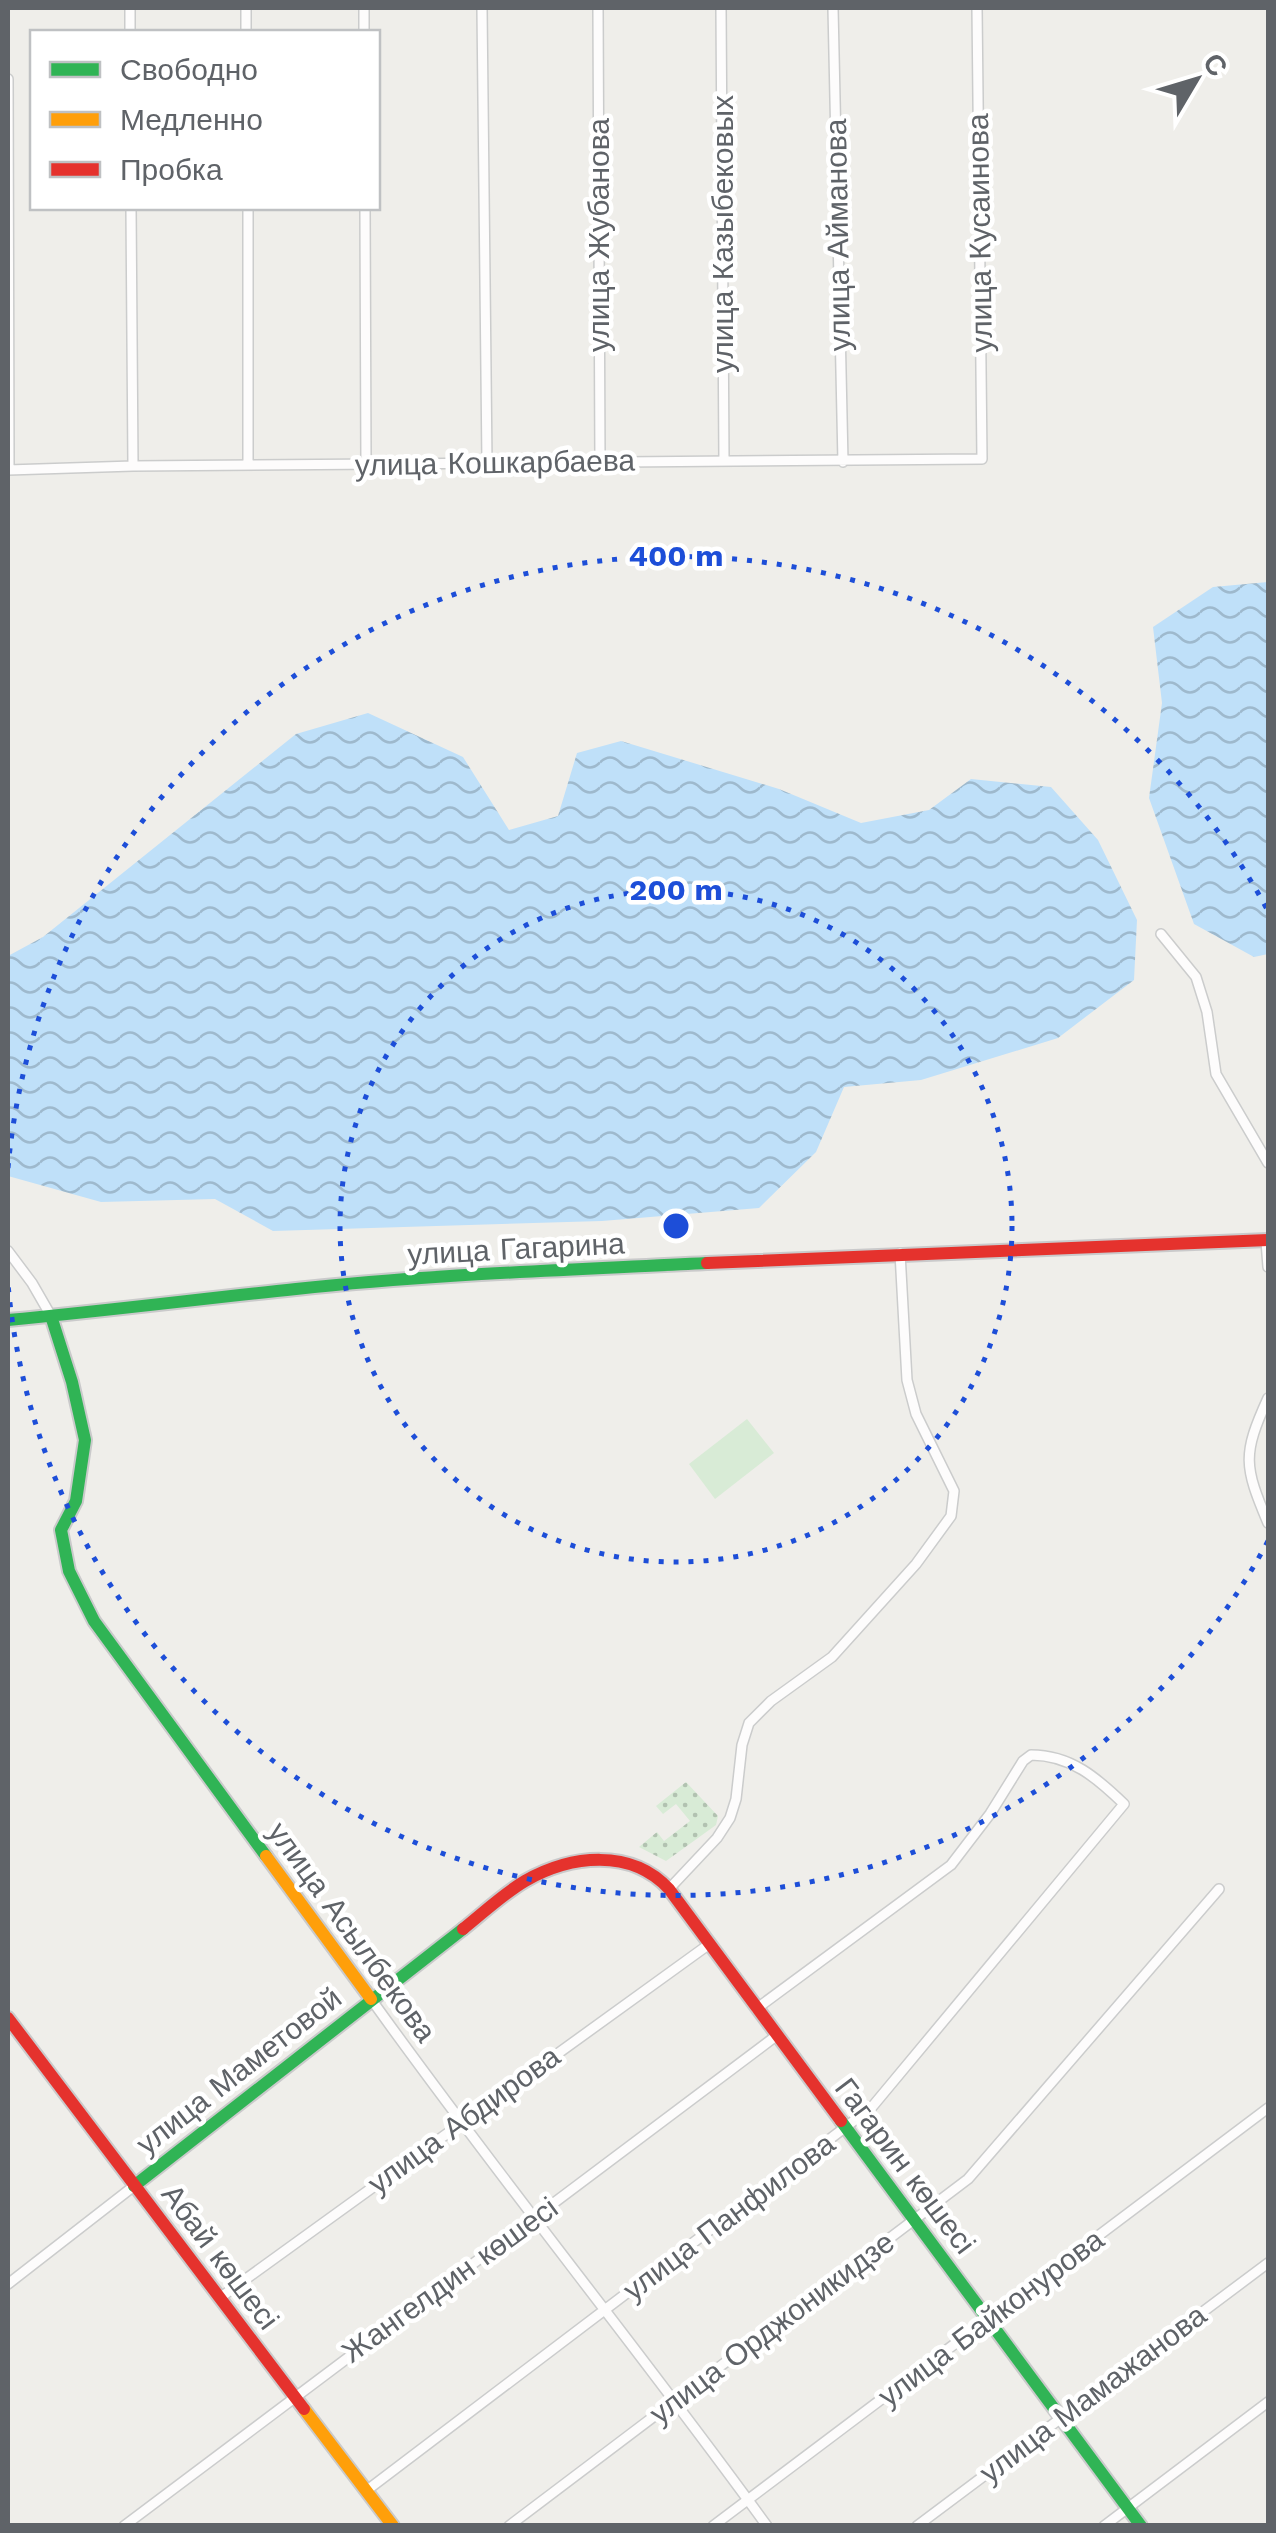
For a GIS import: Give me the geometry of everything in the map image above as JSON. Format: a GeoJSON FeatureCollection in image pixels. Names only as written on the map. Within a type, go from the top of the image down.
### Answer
{"type":"FeatureCollection","features":[{"type":"Feature","properties":{"kind":"street"},"geometry":{"type":"LineString","coordinates":[[482,8],[487,463]]}},
{"type":"Feature","properties":{"kind":"street","name":"улица Жубанова"},"geometry":{"type":"LineString","coordinates":[[598,8],[600,462]]}},
{"type":"Feature","properties":{"kind":"street","name":"улица Казыбековых"},"geometry":{"type":"LineString","coordinates":[[721,8],[724,460]]}},
{"type":"Feature","properties":{"kind":"street","name":"улица Айманова"},"geometry":{"type":"LineString","coordinates":[[833,8],[842,462]]}},
{"type":"Feature","properties":{"kind":"street","name":"улица Кусаинова"},"geometry":{"type":"LineString","coordinates":[[977,8],[982,458]]}},
{"type":"Feature","properties":{"kind":"street"},"geometry":{"type":"LineString","coordinates":[[8,79],[8,470]]}},
{"type":"Feature","properties":{"kind":"street"},"geometry":{"type":"LineString","coordinates":[[131,210],[133,466]]}},
{"type":"Feature","properties":{"kind":"street"},"geometry":{"type":"LineString","coordinates":[[248,210],[248,465]]}},
{"type":"Feature","properties":{"kind":"street"},"geometry":{"type":"LineString","coordinates":[[365,210],[366,464]]}},
{"type":"Feature","properties":{"kind":"street","name":"улица Кошкарбаева"},"geometry":{"type":"LineString","coordinates":[[8,470],[982,458]]}},
{"type":"Feature","properties":{"kind":"street"},"geometry":{"type":"LineString","coordinates":[[1161,934],[1196,978],[1208,1012],[1216,1074],[1268,1164]]}},
{"type":"Feature","properties":{"kind":"street"},"geometry":{"type":"LineString","coordinates":[[1267,1240],[1268,1267]]}},
{"type":"Feature","properties":{"kind":"street","name":"улица Гагарина"},"geometry":{"type":"LineString","coordinates":[[8,1320],[296,1289],[486,1274],[1267,1240]]}},
{"type":"Feature","properties":{"kind":"street"},"geometry":{"type":"LineString","coordinates":[[8,1250],[51,1316]]}},
{"type":"Feature","properties":{"kind":"street"},"geometry":{"type":"LineString","coordinates":[[669,1889],[717,1838],[730,1818],[749,1723],[832,1657],[916,1564],[951,1516],[954,1492],[916,1414],[907,1380],[900,1253]]}},
{"type":"Feature","properties":{"kind":"street","name":"улица Асылбекова"},"geometry":{"type":"LineString","coordinates":[[51,1316],[85,1440],[76,1501],[61,1530],[69,1572],[94,1621],[459,2122],[607,2309],[768,2526]]}},
{"type":"Feature","properties":{"kind":"street"},"geometry":{"type":"LineString","coordinates":[[1268,1398],[1248,1453],[1255,1492],[1268,1523]]}},
{"type":"Feature","properties":{"kind":"street","name":"улица Панфилова"},"geometry":{"type":"LineString","coordinates":[[366,2491],[872,2107],[1124,1804],[1092,1773],[1073,1764],[1031,1755],[1022,1762],[990,1814],[951,1865],[756,2009]]}},
{"type":"Feature","properties":{"kind":"street","name":"улица Маметовой"},"geometry":{"type":"LineString","coordinates":[[8,2284],[538,1874],[590,1861],[612,1861]]}},
{"type":"Feature","properties":{"kind":"street","name":"Гагарин көшесі"},"geometry":{"type":"LineString","coordinates":[[612,1861],[644,1868],[669,1889],[1141,2526]]}},
{"type":"Feature","properties":{"kind":"street","name":"улица Орджоникидзе"},"geometry":{"type":"LineString","coordinates":[[509,2526],[968,2178],[1218,1889]]}},
{"type":"Feature","properties":{"kind":"street","name":"улица Абдирова"},"geometry":{"type":"LineString","coordinates":[[221,2298],[708,1945]]}},
{"type":"Feature","properties":{"kind":"street","name":"Абай көшесі"},"geometry":{"type":"LineString","coordinates":[[8,2018],[393,2526]]}},
{"type":"Feature","properties":{"kind":"street","name":"Жангелдин көшесі"},"geometry":{"type":"LineString","coordinates":[[124,2526],[776,2036]]}},
{"type":"Feature","properties":{"kind":"street","name":"улица Байконурова"},"geometry":{"type":"LineString","coordinates":[[713,2526],[1268,2108]]}},
{"type":"Feature","properties":{"kind":"street","name":"улица Мамажанова"},"geometry":{"type":"LineString","coordinates":[[917,2526],[1268,2263]]}},
{"type":"Feature","properties":{"kind":"street"},"geometry":{"type":"LineString","coordinates":[[1104,2526],[1268,2402]]}},
{"type":"Feature","properties":{"kind":"green space"},"geometry":{"type":"Polygon","coordinates":[[[747,1419],[774,1453],[715,1499],[689,1464],[747,1419]]]}},
{"type":"Feature","properties":{"kind":"green space"},"geometry":{"type":"Polygon","coordinates":[[[686,1782],[718,1816],[716,1825],[666,1861],[639,1847],[657,1832],[664,1841],[690,1821],[676,1804],[663,1814],[656,1806],[686,1782]]]}},
{"type":"Feature","properties":{"kind":"water"},"geometry":{"type":"Polygon","coordinates":[[[1268,582],[1268,954],[1254,957],[1194,924],[1149,798],[1162,703],[1153,627],[1213,587],[1268,582]]]}},
{"type":"Feature","properties":{"kind":"water"},"geometry":{"type":"Polygon","coordinates":[[[368,713],[463,757],[509,830],[558,816],[577,753],[621,741],[779,789],[861,823],[929,810],[971,779],[1051,787],[1098,840],[1137,920],[1134,980],[1058,1038],[921,1080],[844,1087],[816,1152],[759,1208],[602,1221],[273,1231],[215,1199],[101,1202],[8,1176],[8,956],[43,937],[296,734],[368,713]]]}},
{"type":"Feature","properties":{"kind":"traffic: fast"},"geometry":{"type":"LineString","coordinates":[[8,1320],[399,1280],[707,1263]]}},
{"type":"Feature","properties":{"kind":"traffic: fast"},"geometry":{"type":"LineString","coordinates":[[51,1316],[85,1440],[76,1501],[61,1530],[69,1571],[94,1621],[266,1856]]}},
{"type":"Feature","properties":{"kind":"traffic: fast"},"geometry":{"type":"LineString","coordinates":[[134,2186],[463,1929]]}},
{"type":"Feature","properties":{"kind":"traffic: fast"},"geometry":{"type":"LineString","coordinates":[[841,2121],[1141,2526]]}},
{"type":"Feature","properties":{"kind":"traffic: slow"},"geometry":{"type":"LineString","coordinates":[[266,1856],[371,1999]]}},
{"type":"Feature","properties":{"kind":"traffic: slow"},"geometry":{"type":"LineString","coordinates":[[304,2409],[393,2526]]}},
{"type":"Feature","properties":{"kind":"traffic: jam"},"geometry":{"type":"LineString","coordinates":[[707,1263],[1268,1240]]}},
{"type":"Feature","properties":{"kind":"traffic: jam"},"geometry":{"type":"LineString","coordinates":[[463,1929],[509,1892],[543,1872],[581,1861],[619,1862],[637,1867],[669,1889],[841,2121]]}},
{"type":"Feature","properties":{"kind":"traffic: jam"},"geometry":{"type":"LineString","coordinates":[[8,2018],[304,2409]]}}]}
